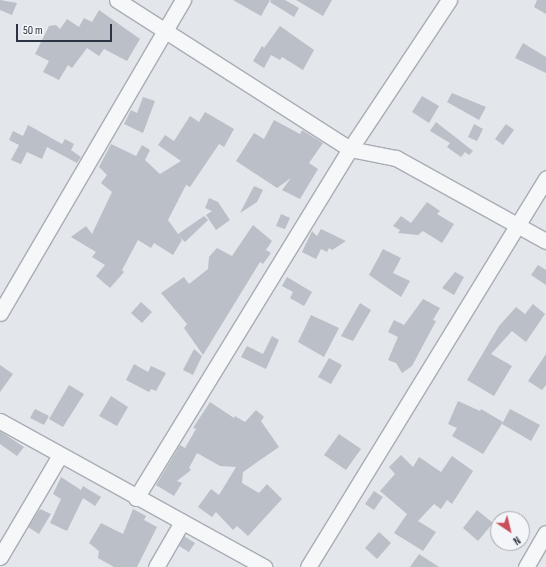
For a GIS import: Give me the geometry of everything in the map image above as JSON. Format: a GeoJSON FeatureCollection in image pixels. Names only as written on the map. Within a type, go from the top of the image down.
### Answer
{"type":"FeatureCollection","features":[{"type":"Feature","properties":{"kind":"street"},"geometry":{"type":"LineString","coordinates":[[117,0],[165,29],[350,149],[396,158],[518,223],[546,241]]}},
{"type":"Feature","properties":{"kind":"street"},"geometry":{"type":"LineString","coordinates":[[0,313],[183,0]]}},
{"type":"Feature","properties":{"kind":"street"},"geometry":{"type":"LineString","coordinates":[[136,498],[350,149],[449,0]]}},
{"type":"Feature","properties":{"kind":"street"},"geometry":{"type":"LineString","coordinates":[[308,567],[546,178]]}},
{"type":"Feature","properties":{"kind":"street"},"geometry":{"type":"LineString","coordinates":[[0,421],[136,498],[264,567]]}},
{"type":"Feature","properties":{"kind":"street"},"geometry":{"type":"LineString","coordinates":[[0,557],[60,455]]}},
{"type":"Feature","properties":{"kind":"street"},"geometry":{"type":"LineString","coordinates":[[156,567],[182,522]]}},
{"type":"Feature","properties":{"kind":"street"},"geometry":{"type":"LineString","coordinates":[[526,567],[546,533]]}},
{"type":"Feature","properties":{"kind":"building"},"geometry":{"type":"Polygon","coordinates":[[[0,0],[17,3],[12,15],[0,10],[0,0]]]}},
{"type":"Feature","properties":{"kind":"building"},"geometry":{"type":"Polygon","coordinates":[[[233,0],[270,0],[261,16],[233,0]]]}},
{"type":"Feature","properties":{"kind":"building"},"geometry":{"type":"Polygon","coordinates":[[[271,0],[285,0],[299,8],[294,17],[270,2],[271,0]]]}},
{"type":"Feature","properties":{"kind":"building"},"geometry":{"type":"Polygon","coordinates":[[[296,0],[332,0],[323,16],[296,0]]]}},
{"type":"Feature","properties":{"kind":"building"},"geometry":{"type":"Polygon","coordinates":[[[537,0],[546,0],[546,14],[534,7],[537,0]]]}},
{"type":"Feature","properties":{"kind":"building"},"geometry":{"type":"Polygon","coordinates":[[[99,10],[140,39],[127,61],[104,49],[99,56],[87,48],[72,68],[68,65],[59,80],[43,72],[49,61],[35,54],[49,26],[56,25],[60,29],[67,19],[79,27],[84,18],[92,22],[99,10]]]}},
{"type":"Feature","properties":{"kind":"building"},"geometry":{"type":"Polygon","coordinates":[[[280,26],[314,50],[303,70],[282,57],[280,60],[271,55],[264,68],[253,61],[262,46],[264,48],[280,26]]]}},
{"type":"Feature","properties":{"kind":"building"},"geometry":{"type":"Polygon","coordinates":[[[523,43],[546,57],[546,73],[515,58],[523,43]]]}},
{"type":"Feature","properties":{"kind":"building"},"geometry":{"type":"Polygon","coordinates":[[[452,93],[486,107],[479,120],[447,102],[452,93]]]}},
{"type":"Feature","properties":{"kind":"building"},"geometry":{"type":"Polygon","coordinates":[[[422,96],[439,106],[429,123],[412,112],[422,96]]]}},
{"type":"Feature","properties":{"kind":"building"},"geometry":{"type":"Polygon","coordinates":[[[143,97],[155,101],[143,133],[124,124],[131,110],[137,113],[143,97]]]}},
{"type":"Feature","properties":{"kind":"building"},"geometry":{"type":"Polygon","coordinates":[[[205,112],[234,129],[224,147],[219,144],[190,187],[186,185],[168,220],[178,234],[204,216],[208,220],[185,242],[178,235],[182,240],[173,255],[154,243],[151,248],[138,240],[122,270],[124,272],[110,288],[96,276],[105,265],[92,257],[96,252],[71,237],[86,226],[92,234],[112,192],[101,183],[107,175],[99,167],[111,144],[136,156],[142,145],[150,150],[145,160],[160,174],[181,161],[158,145],[165,135],[174,141],[190,116],[199,122],[205,112]]]}},
{"type":"Feature","properties":{"kind":"building"},"geometry":{"type":"Polygon","coordinates":[[[274,120],[300,134],[302,130],[323,143],[309,163],[318,169],[300,199],[282,190],[291,178],[277,188],[236,161],[254,133],[264,139],[274,120]]]}},
{"type":"Feature","properties":{"kind":"building"},"geometry":{"type":"Polygon","coordinates":[[[436,122],[473,151],[469,155],[465,152],[461,157],[447,147],[450,143],[430,131],[436,122]]]}},
{"type":"Feature","properties":{"kind":"building"},"geometry":{"type":"Polygon","coordinates":[[[474,124],[483,129],[477,141],[468,137],[474,124]]]}},
{"type":"Feature","properties":{"kind":"building"},"geometry":{"type":"Polygon","coordinates":[[[506,124],[514,130],[503,145],[495,139],[506,124]]]}},
{"type":"Feature","properties":{"kind":"building"},"geometry":{"type":"Polygon","coordinates":[[[28,125],[62,144],[65,139],[74,144],[71,150],[81,157],[77,163],[47,147],[42,159],[27,152],[21,164],[11,160],[19,145],[9,140],[13,131],[23,136],[28,125]]]}},
{"type":"Feature","properties":{"kind":"building"},"geometry":{"type":"Polygon","coordinates":[[[254,186],[263,190],[257,202],[240,213],[254,186]]]}},
{"type":"Feature","properties":{"kind":"building"},"geometry":{"type":"Polygon","coordinates":[[[209,198],[218,202],[230,220],[216,230],[206,215],[212,211],[205,208],[209,198]]]}},
{"type":"Feature","properties":{"kind":"building"},"geometry":{"type":"Polygon","coordinates":[[[427,202],[440,211],[437,214],[454,224],[442,243],[423,231],[418,235],[398,233],[400,230],[393,226],[401,216],[411,223],[427,202]]]}},
{"type":"Feature","properties":{"kind":"building"},"geometry":{"type":"Polygon","coordinates":[[[281,214],[290,218],[285,229],[276,226],[281,214]]]}},
{"type":"Feature","properties":{"kind":"building"},"geometry":{"type":"Polygon","coordinates":[[[253,225],[272,241],[266,250],[271,253],[263,264],[260,262],[203,355],[184,328],[187,324],[161,293],[184,277],[189,284],[208,269],[209,257],[217,248],[232,256],[253,225]]]}},
{"type":"Feature","properties":{"kind":"building"},"geometry":{"type":"Polygon","coordinates":[[[321,229],[346,241],[332,250],[329,248],[327,252],[321,249],[316,259],[302,252],[312,231],[317,236],[321,229]]]}},
{"type":"Feature","properties":{"kind":"building"},"geometry":{"type":"Polygon","coordinates":[[[383,249],[401,258],[393,273],[410,281],[401,297],[369,275],[383,249]]]}},
{"type":"Feature","properties":{"kind":"building"},"geometry":{"type":"Polygon","coordinates":[[[538,265],[546,270],[546,285],[531,275],[538,265]]]}},
{"type":"Feature","properties":{"kind":"building"},"geometry":{"type":"Polygon","coordinates":[[[455,272],[464,277],[454,295],[442,288],[455,272]]]}},
{"type":"Feature","properties":{"kind":"building"},"geometry":{"type":"Polygon","coordinates":[[[287,277],[312,292],[304,306],[290,298],[293,292],[282,286],[287,277]]]}},
{"type":"Feature","properties":{"kind":"building"},"geometry":{"type":"Polygon","coordinates":[[[423,299],[440,308],[433,320],[436,321],[412,366],[402,373],[396,363],[388,360],[398,337],[388,332],[394,320],[404,325],[423,299]]]}},
{"type":"Feature","properties":{"kind":"building"},"geometry":{"type":"Polygon","coordinates":[[[141,302],[152,312],[142,323],[131,313],[141,302]]]}},
{"type":"Feature","properties":{"kind":"building"},"geometry":{"type":"Polygon","coordinates":[[[360,303],[371,310],[353,341],[341,336],[360,303]]]}},
{"type":"Feature","properties":{"kind":"building"},"geometry":{"type":"Polygon","coordinates":[[[533,304],[545,314],[526,342],[512,331],[491,354],[512,366],[494,396],[467,380],[499,326],[516,307],[525,314],[533,304]]]}},
{"type":"Feature","properties":{"kind":"building"},"geometry":{"type":"Polygon","coordinates":[[[311,315],[339,328],[324,357],[298,342],[311,315]]]}},
{"type":"Feature","properties":{"kind":"building"},"geometry":{"type":"Polygon","coordinates":[[[272,336],[279,340],[266,369],[241,357],[247,346],[263,354],[272,336]]]}},
{"type":"Feature","properties":{"kind":"building"},"geometry":{"type":"Polygon","coordinates":[[[194,349],[202,356],[193,375],[183,370],[194,349]]]}},
{"type":"Feature","properties":{"kind":"building"},"geometry":{"type":"Polygon","coordinates":[[[546,354],[546,385],[542,390],[528,381],[546,354]]]}},
{"type":"Feature","properties":{"kind":"building"},"geometry":{"type":"Polygon","coordinates":[[[329,358],[342,365],[331,384],[318,377],[329,358]]]}},
{"type":"Feature","properties":{"kind":"building"},"geometry":{"type":"Polygon","coordinates":[[[134,364],[148,372],[151,366],[166,373],[156,391],[151,389],[149,392],[126,380],[134,364]]]}},
{"type":"Feature","properties":{"kind":"building"},"geometry":{"type":"Polygon","coordinates":[[[0,365],[13,374],[0,392],[0,365]]]}},
{"type":"Feature","properties":{"kind":"building"},"geometry":{"type":"Polygon","coordinates":[[[69,385],[84,394],[63,427],[49,419],[69,385]]]}},
{"type":"Feature","properties":{"kind":"building"},"geometry":{"type":"Polygon","coordinates":[[[111,396],[128,407],[117,426],[99,416],[111,396]]]}},
{"type":"Feature","properties":{"kind":"building"},"geometry":{"type":"Polygon","coordinates":[[[458,401],[480,411],[481,409],[503,422],[483,454],[452,436],[457,428],[448,424],[458,401]]]}},
{"type":"Feature","properties":{"kind":"building"},"geometry":{"type":"Polygon","coordinates":[[[210,402],[234,418],[235,416],[245,422],[256,410],[264,417],[261,421],[279,447],[243,472],[242,483],[259,493],[267,484],[282,499],[248,536],[237,526],[233,530],[216,512],[212,517],[198,507],[211,489],[219,495],[236,467],[220,466],[197,453],[189,468],[191,470],[177,481],[182,483],[174,496],[156,485],[180,445],[185,448],[196,429],[193,428],[210,402]]]}},
{"type":"Feature","properties":{"kind":"building"},"geometry":{"type":"Polygon","coordinates":[[[35,409],[49,416],[44,425],[30,418],[35,409]]]}},
{"type":"Feature","properties":{"kind":"building"},"geometry":{"type":"Polygon","coordinates":[[[510,409],[540,425],[531,441],[502,424],[510,409]]]}},
{"type":"Feature","properties":{"kind":"building"},"geometry":{"type":"Polygon","coordinates":[[[0,431],[24,447],[17,456],[0,444],[0,431]]]}},
{"type":"Feature","properties":{"kind":"building"},"geometry":{"type":"Polygon","coordinates":[[[339,434],[361,449],[346,470],[324,455],[339,434]]]}},
{"type":"Feature","properties":{"kind":"building"},"geometry":{"type":"Polygon","coordinates":[[[401,455],[413,467],[419,457],[441,472],[452,456],[473,471],[452,504],[447,500],[441,509],[434,504],[418,521],[436,532],[423,551],[394,533],[407,514],[380,491],[395,474],[389,467],[401,455]]]}},
{"type":"Feature","properties":{"kind":"building"},"geometry":{"type":"Polygon","coordinates":[[[61,477],[81,490],[83,486],[101,497],[95,506],[83,498],[67,531],[50,523],[61,499],[53,494],[61,477]]]}},
{"type":"Feature","properties":{"kind":"building"},"geometry":{"type":"Polygon","coordinates":[[[374,491],[383,497],[374,510],[365,504],[374,491]]]}},
{"type":"Feature","properties":{"kind":"building"},"geometry":{"type":"Polygon","coordinates":[[[40,509],[51,514],[39,534],[28,527],[40,509]]]}},
{"type":"Feature","properties":{"kind":"building"},"geometry":{"type":"Polygon","coordinates":[[[133,509],[146,516],[144,520],[157,527],[137,567],[114,567],[98,558],[99,551],[89,543],[101,523],[123,534],[133,509]]]}},
{"type":"Feature","properties":{"kind":"building"},"geometry":{"type":"Polygon","coordinates":[[[477,510],[490,521],[490,527],[478,541],[463,528],[477,510]]]}},
{"type":"Feature","properties":{"kind":"building"},"geometry":{"type":"Polygon","coordinates":[[[379,532],[391,543],[377,559],[365,548],[379,532]]]}},
{"type":"Feature","properties":{"kind":"building"},"geometry":{"type":"Polygon","coordinates":[[[184,536],[195,543],[189,552],[179,546],[184,536]]]}},
{"type":"Feature","properties":{"kind":"building"},"geometry":{"type":"Polygon","coordinates":[[[419,554],[439,567],[410,567],[419,554]]]}}]}
